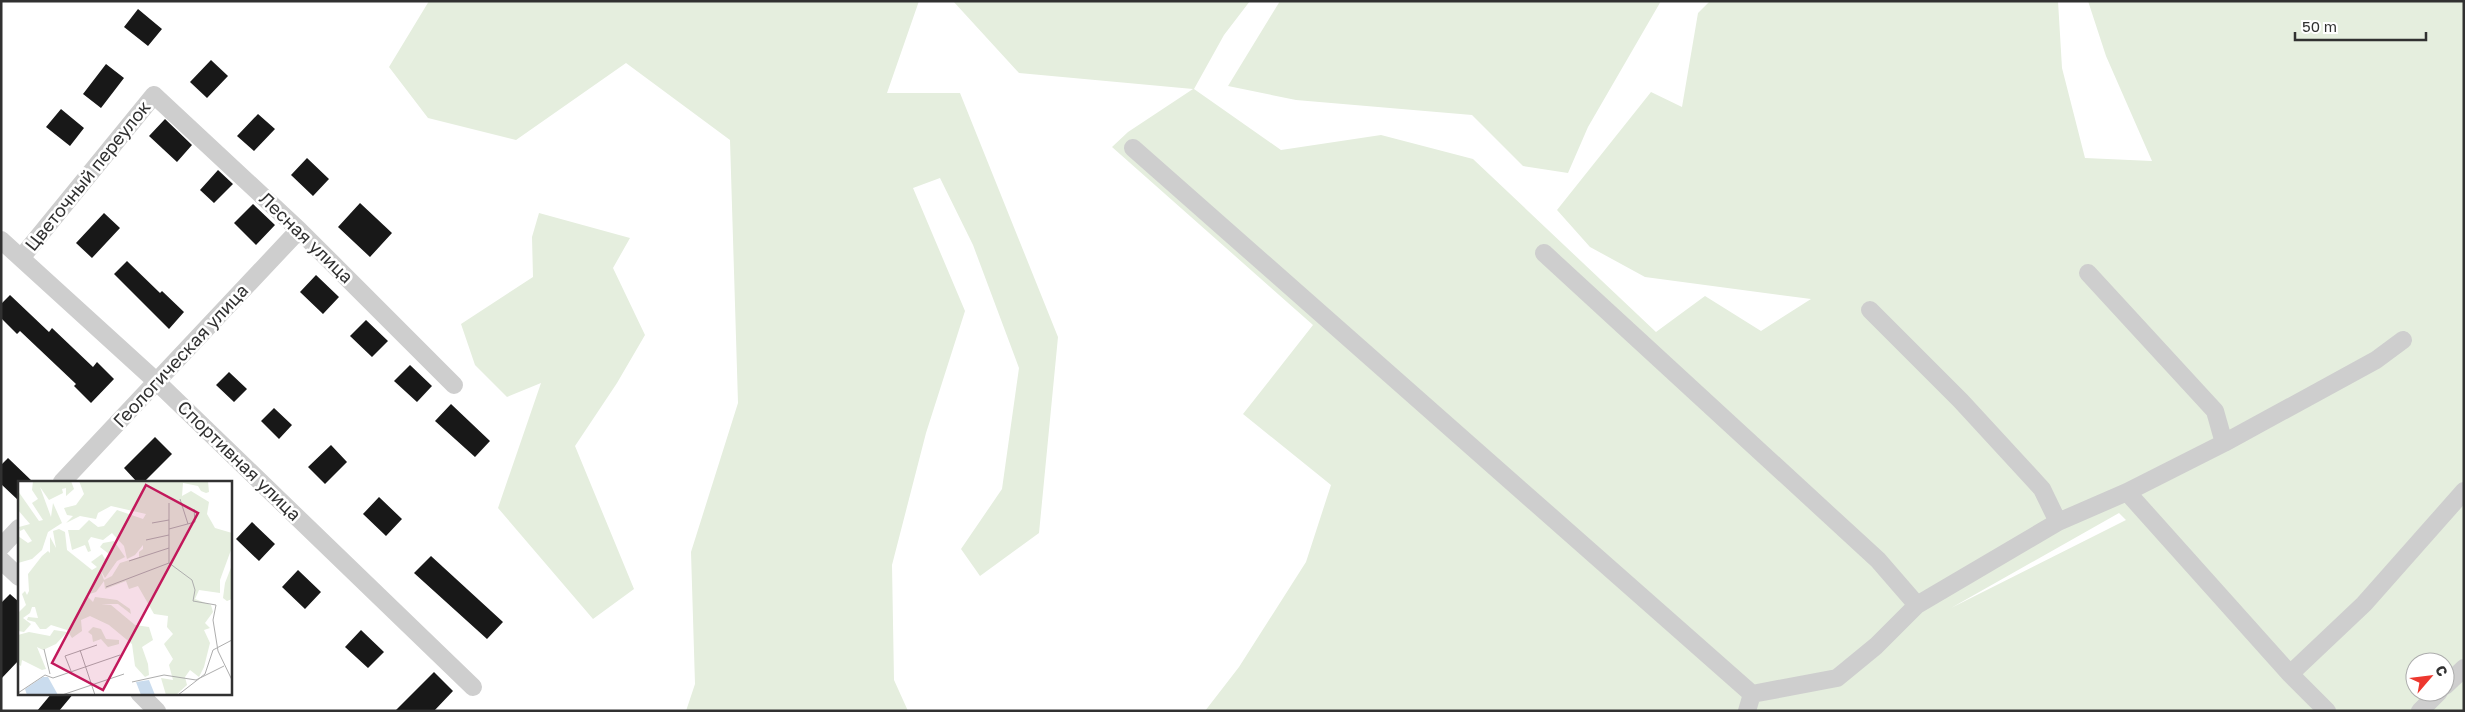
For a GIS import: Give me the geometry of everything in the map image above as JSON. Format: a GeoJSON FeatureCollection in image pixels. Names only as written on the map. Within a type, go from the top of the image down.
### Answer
{"type":"FeatureCollection","features":[{"type":"Feature","properties":{"kind":"street","name":"Лесная улица"},"geometry":{"type":"LineString","coordinates":[[154,95],[299,230],[454,385]]}},
{"type":"Feature","properties":{"kind":"street","name":"Цветочный переулок"},"geometry":{"type":"LineString","coordinates":[[21,258],[154,95]]}},
{"type":"Feature","properties":{"kind":"street"},"geometry":{"type":"LineString","coordinates":[[1133,148],[1752,694]]}},
{"type":"Feature","properties":{"kind":"street","name":"Геологическая улица"},"geometry":{"type":"LineString","coordinates":[[63,481],[299,230]]}},
{"type":"Feature","properties":{"kind":"street","name":"Спортивная улица"},"geometry":{"type":"LineString","coordinates":[[1,240],[156,382],[473,687]]}},
{"type":"Feature","properties":{"kind":"street"},"geometry":{"type":"LineString","coordinates":[[1544,253],[1878,560],[1917,605]]}},
{"type":"Feature","properties":{"kind":"street"},"geometry":{"type":"LineString","coordinates":[[2088,273],[2215,411],[2224,444]]}},
{"type":"Feature","properties":{"kind":"street"},"geometry":{"type":"LineString","coordinates":[[1870,310],[1961,401],[2042,489],[2058,522]]}},
{"type":"Feature","properties":{"kind":"street"},"geometry":{"type":"LineString","coordinates":[[1752,694],[1837,678],[1876,646],[1917,605],[2058,522],[2127,492],[2224,444],[2376,360],[2403,340]]}},
{"type":"Feature","properties":{"kind":"street"},"geometry":{"type":"LineString","coordinates":[[2290,674],[2364,604],[2464,490]]}},
{"type":"Feature","properties":{"kind":"street"},"geometry":{"type":"LineString","coordinates":[[2127,492],[2290,674],[2327,711]]}},
{"type":"Feature","properties":{"kind":"street"},"geometry":{"type":"LineString","coordinates":[[1,547],[18,529]]}},
{"type":"Feature","properties":{"kind":"street"},"geometry":{"type":"LineString","coordinates":[[1,560],[18,576]]}},
{"type":"Feature","properties":{"kind":"street"},"geometry":{"type":"LineString","coordinates":[[140,694],[157,711]]}},
{"type":"Feature","properties":{"kind":"street"},"geometry":{"type":"LineString","coordinates":[[1747,711],[1752,694]]}},
{"type":"Feature","properties":{"kind":"street"},"geometry":{"type":"LineString","coordinates":[[2420,711],[2429,702]]}},
{"type":"Feature","properties":{"kind":"green space"},"geometry":{"type":"Polygon","coordinates":[[[429,1],[919,1],[887,93],[960,93],[1058,337],[1039,533],[980,576],[961,549],[1002,489],[1019,368],[973,245],[940,178],[913,188],[965,311],[926,433],[892,565],[894,680],[908,711],[686,711],[695,684],[691,552],[738,403],[730,140],[626,63],[516,140],[428,118],[389,67],[429,1]]]}},
{"type":"Feature","properties":{"kind":"green space"},"geometry":{"type":"Polygon","coordinates":[[[953,1],[1250,1],[1224,35],[1194,89],[1281,150],[1381,135],[1473,159],[1656,332],[1705,296],[1761,331],[1811,299],[1645,277],[1590,247],[1557,210],[1651,92],[1682,107],[1698,13],[1710,1],[2058,1],[2062,68],[2085,158],[2152,161],[2106,56],[2088,1],[2464,1],[2464,711],[1205,711],[1239,667],[1306,562],[1331,485],[1243,414],[1313,325],[1112,147],[1128,132],[1193,89],[1019,73],[953,1]],[[2119,513],[1951,608],[2126,520],[2119,513]]]}},
{"type":"Feature","properties":{"kind":"green space"},"geometry":{"type":"Polygon","coordinates":[[[1280,1],[1661,1],[1588,127],[1568,173],[1523,166],[1472,115],[1296,100],[1228,86],[1280,1]]]}},
{"type":"Feature","properties":{"kind":"green space"},"geometry":{"type":"Polygon","coordinates":[[[539,213],[630,238],[613,268],[645,335],[617,383],[575,446],[634,589],[593,619],[498,508],[541,383],[507,397],[475,365],[461,324],[533,277],[532,237],[539,213]]]}},
{"type":"Feature","properties":{"kind":"building"},"geometry":{"type":"Polygon","coordinates":[[[138,9],[162,29],[148,46],[124,27],[138,9]]]}},
{"type":"Feature","properties":{"kind":"building"},"geometry":{"type":"Polygon","coordinates":[[[211,60],[228,76],[207,98],[190,82],[211,60]]]}},
{"type":"Feature","properties":{"kind":"building"},"geometry":{"type":"Polygon","coordinates":[[[106,64],[124,78],[101,108],[83,94],[106,64]]]}},
{"type":"Feature","properties":{"kind":"building"},"geometry":{"type":"Polygon","coordinates":[[[61,109],[84,128],[70,146],[46,127],[61,109]]]}},
{"type":"Feature","properties":{"kind":"building"},"geometry":{"type":"Polygon","coordinates":[[[258,114],[275,129],[254,151],[237,136],[258,114]]]}},
{"type":"Feature","properties":{"kind":"building"},"geometry":{"type":"Polygon","coordinates":[[[165,119],[192,145],[177,162],[149,136],[165,119]]]}},
{"type":"Feature","properties":{"kind":"building"},"geometry":{"type":"Polygon","coordinates":[[[307,158],[329,179],[313,196],[291,175],[307,158]]]}},
{"type":"Feature","properties":{"kind":"building"},"geometry":{"type":"Polygon","coordinates":[[[218,170],[233,184],[214,203],[200,190],[218,170]]]}},
{"type":"Feature","properties":{"kind":"building"},"geometry":{"type":"Polygon","coordinates":[[[360,203],[392,233],[370,257],[338,227],[360,203]]]}},
{"type":"Feature","properties":{"kind":"building"},"geometry":{"type":"Polygon","coordinates":[[[253,204],[275,225],[256,245],[234,223],[253,204]]]}},
{"type":"Feature","properties":{"kind":"building"},"geometry":{"type":"Polygon","coordinates":[[[104,213],[120,228],[92,258],[76,243],[104,213]]]}},
{"type":"Feature","properties":{"kind":"building"},"geometry":{"type":"Polygon","coordinates":[[[127,261],[160,293],[162,291],[184,312],[169,329],[114,274],[127,261]]]}},
{"type":"Feature","properties":{"kind":"building"},"geometry":{"type":"Polygon","coordinates":[[[316,275],[339,297],[323,314],[300,292],[316,275]]]}},
{"type":"Feature","properties":{"kind":"building"},"geometry":{"type":"Polygon","coordinates":[[[10,295],[49,332],[52,328],[93,367],[97,362],[114,379],[91,403],[74,386],[76,384],[20,331],[17,334],[1,318],[1,304],[10,295]]]}},
{"type":"Feature","properties":{"kind":"building"},"geometry":{"type":"Polygon","coordinates":[[[366,320],[388,341],[372,357],[350,336],[366,320]]]}},
{"type":"Feature","properties":{"kind":"building"},"geometry":{"type":"Polygon","coordinates":[[[410,365],[432,386],[417,402],[394,381],[410,365]]]}},
{"type":"Feature","properties":{"kind":"building"},"geometry":{"type":"Polygon","coordinates":[[[229,372],[247,389],[234,402],[216,385],[229,372]]]}},
{"type":"Feature","properties":{"kind":"building"},"geometry":{"type":"Polygon","coordinates":[[[451,404],[490,441],[475,457],[435,421],[451,404]]]}},
{"type":"Feature","properties":{"kind":"building"},"geometry":{"type":"Polygon","coordinates":[[[274,408],[292,425],[279,439],[261,421],[274,408]]]}},
{"type":"Feature","properties":{"kind":"building"},"geometry":{"type":"Polygon","coordinates":[[[155,437],[172,454],[145,481],[136,481],[124,468],[155,437]]]}},
{"type":"Feature","properties":{"kind":"building"},"geometry":{"type":"Polygon","coordinates":[[[331,445],[347,462],[325,484],[308,467],[331,445]]]}},
{"type":"Feature","properties":{"kind":"building"},"geometry":{"type":"Polygon","coordinates":[[[8,458],[32,481],[18,481],[18,500],[1,484],[1,465],[8,458]]]}},
{"type":"Feature","properties":{"kind":"building"},"geometry":{"type":"Polygon","coordinates":[[[379,497],[402,519],[386,536],[363,514],[379,497]]]}},
{"type":"Feature","properties":{"kind":"building"},"geometry":{"type":"Polygon","coordinates":[[[252,522],[275,544],[259,561],[236,539],[252,522]]]}},
{"type":"Feature","properties":{"kind":"building"},"geometry":{"type":"Polygon","coordinates":[[[431,556],[503,622],[487,639],[414,573],[431,556]]]}},
{"type":"Feature","properties":{"kind":"building"},"geometry":{"type":"Polygon","coordinates":[[[298,570],[321,592],[305,609],[282,587],[298,570]]]}},
{"type":"Feature","properties":{"kind":"building"},"geometry":{"type":"Polygon","coordinates":[[[10,594],[18,601],[18,661],[1,679],[1,603],[10,594]]]}},
{"type":"Feature","properties":{"kind":"building"},"geometry":{"type":"Polygon","coordinates":[[[361,630],[384,652],[368,668],[345,647],[361,630]]]}},
{"type":"Feature","properties":{"kind":"building"},"geometry":{"type":"Polygon","coordinates":[[[434,672],[453,691],[434,711],[395,711],[434,672]]]}},
{"type":"Feature","properties":{"kind":"building"},"geometry":{"type":"Polygon","coordinates":[[[51,694],[73,694],[59,711],[37,711],[51,694]]]}}]}
